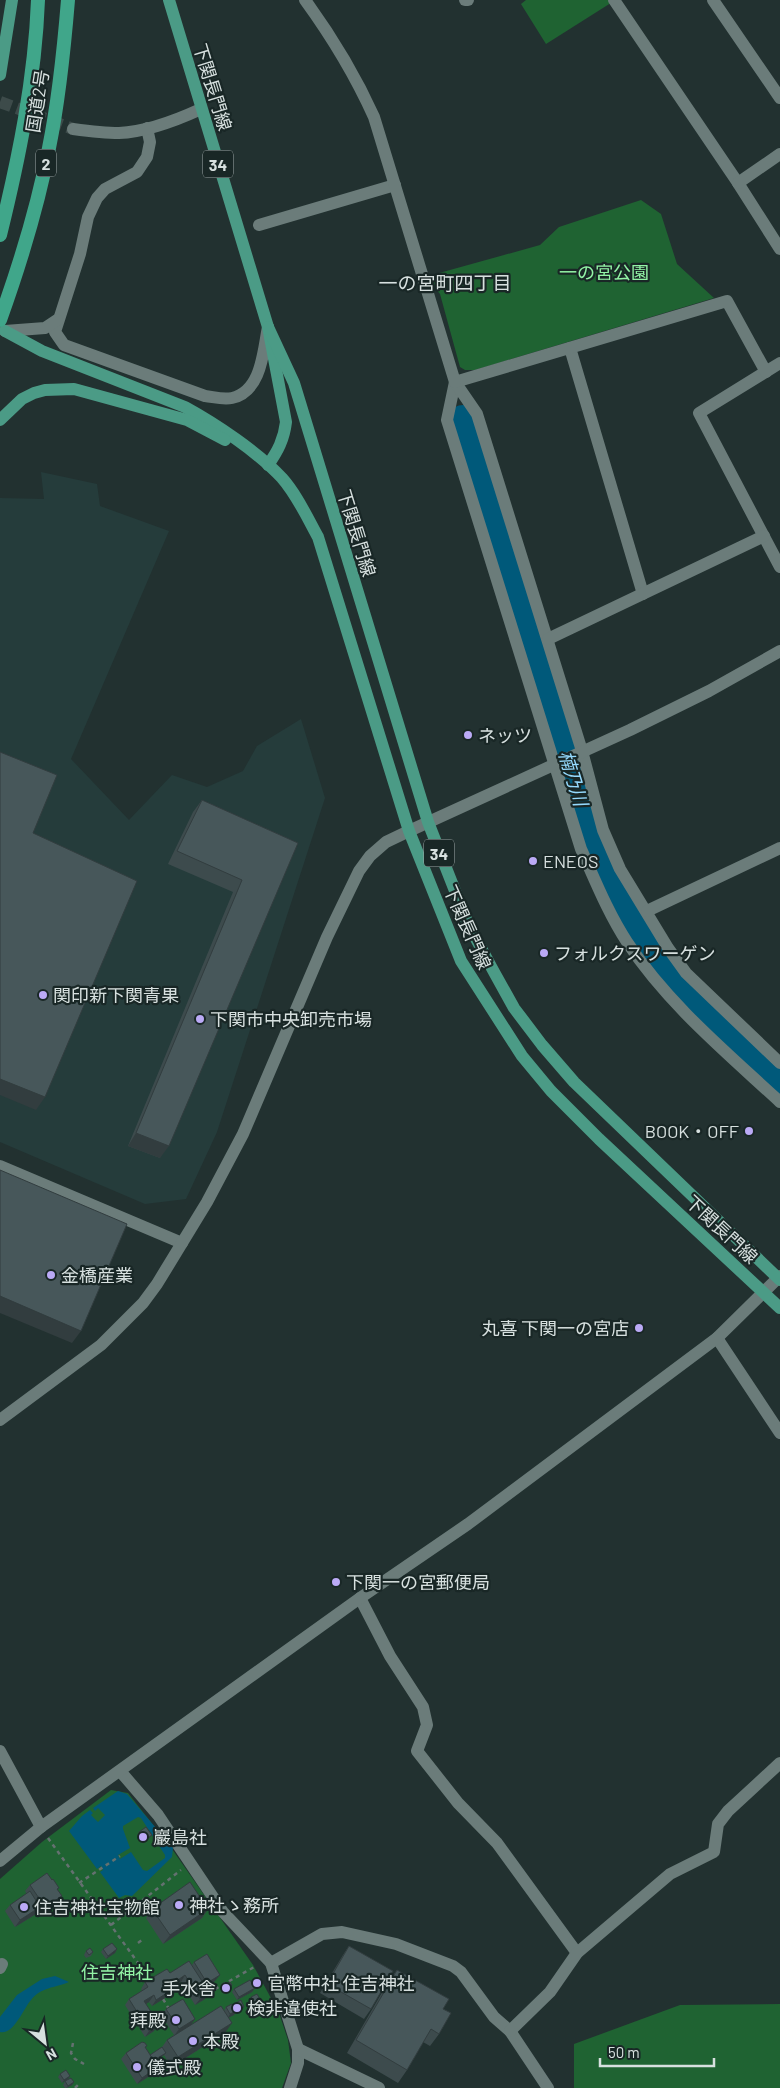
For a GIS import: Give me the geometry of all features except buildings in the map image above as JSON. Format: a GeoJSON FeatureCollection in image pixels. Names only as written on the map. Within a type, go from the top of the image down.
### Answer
{"type":"FeatureCollection","features":[{"type":"Feature","properties":{"kind":"highway","name":"国道2号"},"geometry":{"type":"LineString","coordinates":[[0,234],[16,169],[32,71],[38,0]]}},
{"type":"Feature","properties":{"kind":"highway","name":"国道2号"},"geometry":{"type":"LineString","coordinates":[[3,326],[49,148],[63,58],[68,0]]}},
{"type":"Feature","properties":{"kind":"main road"},"geometry":{"type":"LineString","coordinates":[[0,75],[12,0]]}},
{"type":"Feature","properties":{"kind":"main road","name":"下関長門線"},"geometry":{"type":"LineString","coordinates":[[169,0],[268,327],[286,422],[282,443],[268,465],[293,492],[318,537],[409,831],[461,960],[522,1056],[551,1091],[599,1139],[780,1308]]}},
{"type":"Feature","properties":{"kind":"main road"},"geometry":{"type":"LineString","coordinates":[[3,326],[42,351],[185,407],[203,416],[268,465]]}},
{"type":"Feature","properties":{"kind":"main road","name":"下関長門線"},"geometry":{"type":"LineString","coordinates":[[268,327],[294,383],[428,822],[468,924],[514,1008],[542,1046],[574,1082],[779,1278]]}},
{"type":"Feature","properties":{"kind":"main road"},"geometry":{"type":"LineString","coordinates":[[0,420],[22,399],[34,393],[45,390],[74,389],[187,420],[256,455]]}},
{"type":"Feature","properties":{"kind":"street"},"geometry":{"type":"LineString","coordinates":[[304,0],[327,31],[358,82],[374,117],[455,382],[477,414],[548,639],[603,830],[620,869],[668,948],[686,973],[780,1063]]}},
{"type":"Feature","properties":{"kind":"street"},"geometry":{"type":"LineString","coordinates":[[614,0],[738,183],[780,250]]}},
{"type":"Feature","properties":{"kind":"street"},"geometry":{"type":"LineString","coordinates":[[713,0],[780,98]]}},
{"type":"Feature","properties":{"kind":"street"},"geometry":{"type":"LineString","coordinates":[[73,129],[121,133],[147,128],[201,109]]}},
{"type":"Feature","properties":{"kind":"street"},"geometry":{"type":"LineString","coordinates":[[147,128],[150,142],[147,157],[137,172],[105,190],[94,204],[88,217],[65,304],[55,332],[64,345],[205,396],[224,399],[232,398],[246,391],[258,376],[268,327]]}},
{"type":"Feature","properties":{"kind":"street"},"geometry":{"type":"LineString","coordinates":[[738,183],[780,154]]}},
{"type":"Feature","properties":{"kind":"street"},"geometry":{"type":"LineString","coordinates":[[259,225],[395,186]]}},
{"type":"Feature","properties":{"kind":"street"},"geometry":{"type":"LineString","coordinates":[[455,382],[727,301],[766,372]]}},
{"type":"Feature","properties":{"kind":"street"},"geometry":{"type":"LineString","coordinates":[[3,326],[44,328],[58,320]]}},
{"type":"Feature","properties":{"kind":"street"},"geometry":{"type":"LineString","coordinates":[[570,348],[643,594]]}},
{"type":"Feature","properties":{"kind":"street"},"geometry":{"type":"LineString","coordinates":[[780,363],[699,413],[780,567]]}},
{"type":"Feature","properties":{"kind":"street"},"geometry":{"type":"LineString","coordinates":[[455,382],[447,420],[556,763],[581,849],[599,890],[627,942],[674,1002],[780,1102]]}},
{"type":"Feature","properties":{"kind":"street"},"geometry":{"type":"LineString","coordinates":[[548,639],[764,536]]}},
{"type":"Feature","properties":{"kind":"street"},"geometry":{"type":"LineString","coordinates":[[0,1420],[101,1345],[143,1303],[157,1284],[207,1202],[243,1134],[327,937],[359,871],[370,856],[386,842],[709,691],[780,652]]}},
{"type":"Feature","properties":{"kind":"street"},"geometry":{"type":"LineString","coordinates":[[647,911],[780,848]]}},
{"type":"Feature","properties":{"kind":"street"},"geometry":{"type":"LineString","coordinates":[[0,1166],[182,1243]]}},
{"type":"Feature","properties":{"kind":"street"},"geometry":{"type":"LineString","coordinates":[[0,1861],[41,1827],[360,1598],[468,1524],[717,1338],[779,1278]]}},
{"type":"Feature","properties":{"kind":"street"},"geometry":{"type":"LineString","coordinates":[[717,1338],[780,1433]]}},
{"type":"Feature","properties":{"kind":"street"},"geometry":{"type":"LineString","coordinates":[[360,1598],[390,1656],[423,1707],[428,1726],[417,1751],[458,1803],[497,1843],[576,1953]]}},
{"type":"Feature","properties":{"kind":"street"},"geometry":{"type":"LineString","coordinates":[[0,1751],[41,1827]]}},
{"type":"Feature","properties":{"kind":"street"},"geometry":{"type":"LineString","coordinates":[[510,2031],[550,1992],[576,1953],[670,1874],[714,1852],[718,1824],[728,1811],[780,1762]]}},
{"type":"Feature","properties":{"kind":"street"},"geometry":{"type":"LineString","coordinates":[[120,1771],[158,1815],[223,1912],[272,1963],[298,2049],[298,2063],[290,2088]]}},
{"type":"Feature","properties":{"kind":"street"},"geometry":{"type":"LineString","coordinates":[[272,1963],[322,1934],[342,1932],[396,1944],[453,1966],[462,1972],[494,2017],[510,2031],[548,2088]]}},
{"type":"Feature","properties":{"kind":"street"},"geometry":{"type":"LineString","coordinates":[[298,2049],[379,2088]]}},
{"type":"Feature","properties":{"kind":"path"},"geometry":{"type":"LineString","coordinates":[[48,1838],[152,1982]]}},
{"type":"Feature","properties":{"kind":"path"},"geometry":{"type":"LineString","coordinates":[[79,1883],[120,1856]]}},
{"type":"Feature","properties":{"kind":"path"},"geometry":{"type":"LineString","coordinates":[[111,1925],[190,1863]]}},
{"type":"Feature","properties":{"kind":"path"},"geometry":{"type":"LineString","coordinates":[[138,1943],[142,1940]]}},
{"type":"Feature","properties":{"kind":"path"},"geometry":{"type":"LineString","coordinates":[[203,1996],[246,1971]]}},
{"type":"Feature","properties":{"kind":"path"},"geometry":{"type":"LineString","coordinates":[[163,1999],[169,2009]]}},
{"type":"Feature","properties":{"kind":"path"},"geometry":{"type":"LineString","coordinates":[[73,2043],[71,2054],[75,2059],[84,2064]]}},
{"type":"Feature","properties":{"kind":"path"},"geometry":{"type":"LineString","coordinates":[[75,2088],[78,2085]]}},
{"type":"Feature","properties":{"kind":"shaded area"},"geometry":{"type":"Polygon","coordinates":[[[41,472],[97,484],[100,506],[169,531],[71,759],[129,820],[172,775],[207,787],[243,771],[257,746],[301,719],[325,798],[217,1132],[186,1199],[145,1204],[0,1142],[0,498],[44,499],[41,472]]]}},
{"type":"Feature","properties":{"kind":"green space"},"geometry":{"type":"Polygon","coordinates":[[[526,0],[614,1],[546,44],[521,4],[526,0]]]}},
{"type":"Feature","properties":{"kind":"green space","name":"一の宮公園"},"geometry":{"type":"Polygon","coordinates":[[[641,200],[661,214],[677,264],[714,298],[475,370],[465,370],[460,367],[440,294],[435,288],[432,275],[540,245],[559,227],[641,200]]]}},
{"type":"Feature","properties":{"kind":"green space","name":"住吉神社"},"geometry":{"type":"Polygon","coordinates":[[[111,1790],[128,1793],[172,1849],[253,1965],[279,2013],[288,2040],[291,2063],[282,2088],[0,2088],[0,1879],[42,1842],[111,1790]]]}},
{"type":"Feature","properties":{"kind":"green space"},"geometry":{"type":"Polygon","coordinates":[[[780,2004],[780,2088],[574,2088],[574,2044],[680,2005],[780,2004]]]}},
{"type":"Feature","properties":{"kind":"water"},"geometry":{"type":"Polygon","coordinates":[[[118,1791],[127,1794],[173,1848],[172,1857],[132,1896],[125,1895],[119,1898],[100,1872],[103,1870],[101,1866],[97,1869],[69,1831],[90,1810],[93,1813],[91,1815],[98,1822],[105,1815],[98,1808],[95,1811],[93,1808],[118,1791]],[[138,1817],[123,1826],[130,1848],[118,1855],[120,1859],[131,1852],[143,1870],[147,1871],[165,1858],[165,1855],[141,1818],[138,1817]]]}},
{"type":"Feature","properties":{"kind":"water"},"geometry":{"type":"Polygon","coordinates":[[[55,1976],[69,1982],[48,1988],[39,1993],[31,2000],[10,2030],[0,2032],[0,2017],[17,1995],[42,1979],[55,1976]]]}},
{"type":"Feature","properties":{"kind":"waterway","name":"楠乃川"},"geometry":{"type":"LineString","coordinates":[[463,419],[594,844],[609,878],[640,932],[686,994],[780,1083]]}},
{"type":"Feature","properties":{"kind":"tunnel"},"geometry":{"type":"LineString","coordinates":[[0,102],[73,129]]}},
{"type":"Feature","properties":{"kind":"place","name":"ネッツ"},"geometry":{"type":"Point","coordinates":[468,735]}},
{"type":"Feature","properties":{"kind":"place","name":"ENEOS"},"geometry":{"type":"Point","coordinates":[533,861]}},
{"type":"Feature","properties":{"kind":"place","name":"フォルクスワーゲン"},"geometry":{"type":"Point","coordinates":[544,953]}},
{"type":"Feature","properties":{"kind":"place","name":"関印新下関青果"},"geometry":{"type":"Point","coordinates":[43,995]}},
{"type":"Feature","properties":{"kind":"place","name":"下関市中央卸売市場"},"geometry":{"type":"Point","coordinates":[200,1019]}},
{"type":"Feature","properties":{"kind":"place","name":"BOOK・OFF"},"geometry":{"type":"Point","coordinates":[749,1131]}},
{"type":"Feature","properties":{"kind":"place","name":"金橋産業"},"geometry":{"type":"Point","coordinates":[51,1275]}},
{"type":"Feature","properties":{"kind":"place","name":"丸喜 下関一の宮店"},"geometry":{"type":"Point","coordinates":[639,1328]}},
{"type":"Feature","properties":{"kind":"place","name":"下関一の宮郵便局"},"geometry":{"type":"Point","coordinates":[336,1582]}},
{"type":"Feature","properties":{"kind":"place","name":"巖島社"},"geometry":{"type":"Point","coordinates":[143,1837]}},
{"type":"Feature","properties":{"kind":"place","name":"神社ゝ務所"},"geometry":{"type":"Point","coordinates":[179,1905]}},
{"type":"Feature","properties":{"kind":"place","name":"住吉神社宝物館"},"geometry":{"type":"Point","coordinates":[24,1907]}},
{"type":"Feature","properties":{"kind":"place","name":"官幣中社 住吉神社"},"geometry":{"type":"Point","coordinates":[257,1983]}},
{"type":"Feature","properties":{"kind":"place","name":"手水舎"},"geometry":{"type":"Point","coordinates":[226,1988]}},
{"type":"Feature","properties":{"kind":"place","name":"検非違使社"},"geometry":{"type":"Point","coordinates":[237,2008]}},
{"type":"Feature","properties":{"kind":"place","name":"拜殿"},"geometry":{"type":"Point","coordinates":[176,2020]}},
{"type":"Feature","properties":{"kind":"place","name":"本殿"},"geometry":{"type":"Point","coordinates":[193,2041]}},
{"type":"Feature","properties":{"kind":"place","name":"儀式殿"},"geometry":{"type":"Point","coordinates":[137,2067]}},
{"type":"Feature","properties":{"kind":"district","name":"一の宮町四丁目"},"geometry":{"type":"Point","coordinates":[445,282]}}]}
